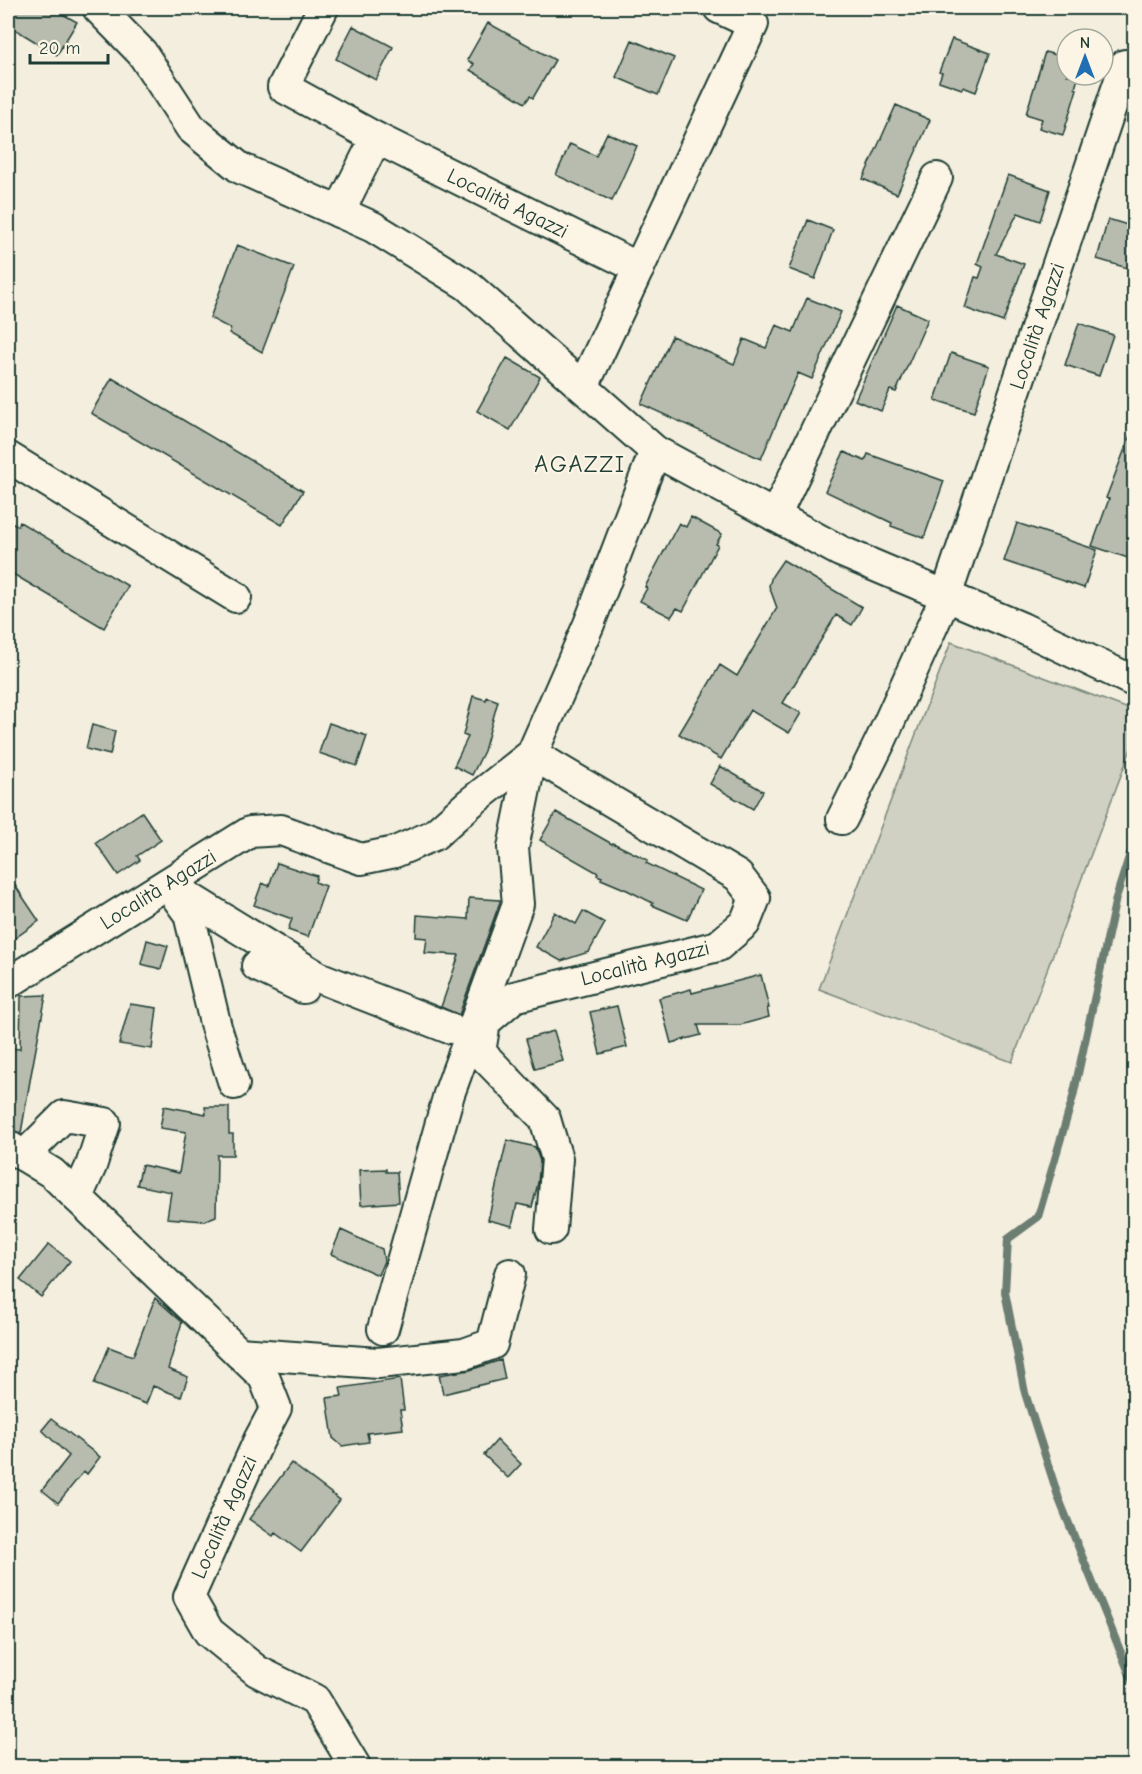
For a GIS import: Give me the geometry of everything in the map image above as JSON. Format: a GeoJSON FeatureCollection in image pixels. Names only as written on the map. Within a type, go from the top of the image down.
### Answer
{"type":"FeatureCollection","features":[{"type":"Feature","properties":{"kind":"street"},"geometry":{"type":"LineString","coordinates":[[98,8],[142,53],[191,128],[240,168],[373,227],[467,285],[655,451],[840,551],[1022,628],[1134,680]]}},
{"type":"Feature","properties":{"kind":"street","name":"Località Agazzi"},"geometry":{"type":"LineString","coordinates":[[323,8],[283,87],[376,138],[639,268]]}},
{"type":"Feature","properties":{"kind":"street"},"geometry":{"type":"LineString","coordinates":[[583,387],[753,24],[719,8]]}},
{"type":"Feature","properties":{"kind":"street","name":"Località Agazzi"},"geometry":{"type":"LineString","coordinates":[[946,596],[1125,65],[1134,69]]}},
{"type":"Feature","properties":{"kind":"street"},"geometry":{"type":"LineString","coordinates":[[339,212],[376,138]]}},
{"type":"Feature","properties":{"kind":"street"},"geometry":{"type":"LineString","coordinates":[[775,516],[937,178]]}},
{"type":"Feature","properties":{"kind":"street","name":"Località Agazzi"},"geometry":{"type":"LineString","coordinates":[[383,1329],[449,1094],[458,1038],[518,904],[513,848],[532,754],[589,624],[655,451]]}},
{"type":"Feature","properties":{"kind":"street"},"geometry":{"type":"LineString","coordinates":[[8,458],[237,597]]}},
{"type":"Feature","properties":{"kind":"street"},"geometry":{"type":"LineString","coordinates":[[842,819],[881,740],[946,596]]}},
{"type":"Feature","properties":{"kind":"street","name":"Località Agazzi"},"geometry":{"type":"LineString","coordinates":[[8,983],[250,832],[281,830],[361,859],[395,852],[434,835],[532,754]]}},
{"type":"Feature","properties":{"kind":"street","name":"Località Agazzi"},"geometry":{"type":"LineString","coordinates":[[532,754],[738,876],[755,898],[745,923],[718,946],[514,997],[485,1022],[480,1053],[545,1119],[557,1159],[551,1229]]}},
{"type":"Feature","properties":{"kind":"street"},"geometry":{"type":"LineString","coordinates":[[166,884],[318,977],[458,1038]]}},
{"type":"Feature","properties":{"kind":"street"},"geometry":{"type":"LineString","coordinates":[[166,884],[189,914],[216,1027],[234,1084]]}},
{"type":"Feature","properties":{"kind":"street"},"geometry":{"type":"LineString","coordinates":[[257,966],[362,1015],[458,1038]]}},
{"type":"Feature","properties":{"kind":"street"},"geometry":{"type":"LineString","coordinates":[[16,1151],[64,1116],[105,1123],[91,1166],[77,1197]]}},
{"type":"Feature","properties":{"kind":"street","name":"Località Agazzi"},"geometry":{"type":"LineString","coordinates":[[16,1151],[52,1173],[264,1377],[276,1408],[259,1440],[189,1597],[209,1632],[257,1671],[315,1700],[355,1767]]}},
{"type":"Feature","properties":{"kind":"street"},"geometry":{"type":"LineString","coordinates":[[239,1353],[378,1363],[464,1354],[492,1344],[510,1274]]}},
{"type":"Feature","properties":{"kind":"shaded area"},"geometry":{"type":"Polygon","coordinates":[[[951,642],[1134,711],[1134,741],[1012,1062],[819,989],[951,642]]]}},
{"type":"Feature","properties":{"kind":"building"},"geometry":{"type":"Polygon","coordinates":[[[8,8],[52,8],[77,22],[57,55],[8,25],[8,8]]]}},
{"type":"Feature","properties":{"kind":"building"},"geometry":{"type":"Polygon","coordinates":[[[488,23],[555,60],[533,98],[530,96],[525,103],[470,70],[474,64],[467,60],[488,23]]]}},
{"type":"Feature","properties":{"kind":"building"},"geometry":{"type":"Polygon","coordinates":[[[353,26],[393,47],[376,80],[336,59],[353,26]]]}},
{"type":"Feature","properties":{"kind":"building"},"geometry":{"type":"Polygon","coordinates":[[[952,39],[990,53],[976,92],[939,81],[942,73],[939,72],[952,39]]]}},
{"type":"Feature","properties":{"kind":"building"},"geometry":{"type":"Polygon","coordinates":[[[632,40],[674,58],[658,95],[616,77],[632,40]]]}},
{"type":"Feature","properties":{"kind":"building"},"geometry":{"type":"Polygon","coordinates":[[[1045,52],[1055,55],[1055,87],[1075,87],[1077,89],[1063,135],[1039,128],[1042,119],[1026,114],[1045,52]]]}},
{"type":"Feature","properties":{"kind":"building"},"geometry":{"type":"Polygon","coordinates":[[[896,105],[930,120],[897,194],[863,179],[896,105]]]}},
{"type":"Feature","properties":{"kind":"building"},"geometry":{"type":"Polygon","coordinates":[[[607,133],[637,146],[612,201],[556,175],[570,144],[596,156],[607,133]]]}},
{"type":"Feature","properties":{"kind":"building"},"geometry":{"type":"Polygon","coordinates":[[[1008,175],[1050,190],[1040,221],[1018,213],[996,254],[1024,264],[1003,322],[965,308],[975,277],[979,278],[983,267],[977,264],[1008,175]]]}},
{"type":"Feature","properties":{"kind":"building"},"geometry":{"type":"Polygon","coordinates":[[[1108,219],[1134,227],[1134,270],[1097,259],[1108,219]]]}},
{"type":"Feature","properties":{"kind":"building"},"geometry":{"type":"Polygon","coordinates":[[[808,220],[833,230],[815,279],[789,269],[808,220]]]}},
{"type":"Feature","properties":{"kind":"building"},"geometry":{"type":"Polygon","coordinates":[[[237,245],[294,267],[262,352],[229,333],[231,329],[210,318],[237,245]]]}},
{"type":"Feature","properties":{"kind":"building"},"geometry":{"type":"Polygon","coordinates":[[[807,298],[841,312],[812,379],[798,373],[761,459],[641,404],[672,336],[734,364],[744,339],[766,348],[776,325],[793,332],[807,298]]]}},
{"type":"Feature","properties":{"kind":"building"},"geometry":{"type":"Polygon","coordinates":[[[897,305],[928,319],[896,392],[890,390],[881,411],[855,400],[897,305]]]}},
{"type":"Feature","properties":{"kind":"building"},"geometry":{"type":"Polygon","coordinates":[[[1079,323],[1113,335],[1099,376],[1065,365],[1079,323]]]}},
{"type":"Feature","properties":{"kind":"building"},"geometry":{"type":"Polygon","coordinates":[[[951,353],[989,366],[974,412],[935,400],[951,353]]]}},
{"type":"Feature","properties":{"kind":"building"},"geometry":{"type":"Polygon","coordinates":[[[507,358],[540,377],[510,430],[477,411],[507,358]]]}},
{"type":"Feature","properties":{"kind":"building"},"geometry":{"type":"Polygon","coordinates":[[[112,378],[303,491],[282,525],[91,413],[112,378]]]}},
{"type":"Feature","properties":{"kind":"building"},"geometry":{"type":"Polygon","coordinates":[[[1133,428],[1134,560],[1092,546],[1109,499],[1106,498],[1133,428]]]}},
{"type":"Feature","properties":{"kind":"building"},"geometry":{"type":"Polygon","coordinates":[[[844,452],[865,461],[868,454],[944,481],[924,538],[891,526],[892,523],[825,491],[844,452]]]}},
{"type":"Feature","properties":{"kind":"building"},"geometry":{"type":"Polygon","coordinates":[[[691,517],[722,534],[683,611],[677,608],[671,617],[640,601],[679,523],[686,527],[691,517]]]}},
{"type":"Feature","properties":{"kind":"building"},"geometry":{"type":"Polygon","coordinates":[[[8,520],[18,526],[20,522],[128,586],[104,628],[8,571],[8,520]]]}},
{"type":"Feature","properties":{"kind":"building"},"geometry":{"type":"Polygon","coordinates":[[[1017,523],[1097,550],[1084,588],[1004,561],[1017,523]]]}},
{"type":"Feature","properties":{"kind":"building"},"geometry":{"type":"Polygon","coordinates":[[[783,560],[862,607],[852,625],[836,615],[783,703],[801,713],[789,733],[750,710],[721,759],[679,734],[720,665],[737,676],[777,608],[769,586],[772,576],[783,560]]]}},
{"type":"Feature","properties":{"kind":"building"},"geometry":{"type":"Polygon","coordinates":[[[473,696],[498,701],[484,751],[472,775],[454,766],[468,737],[463,735],[473,696]]]}},
{"type":"Feature","properties":{"kind":"building"},"geometry":{"type":"Polygon","coordinates":[[[329,723],[367,736],[357,766],[319,753],[329,723]]]}},
{"type":"Feature","properties":{"kind":"building"},"geometry":{"type":"Polygon","coordinates":[[[92,725],[115,731],[110,755],[86,749],[92,725]]]}},
{"type":"Feature","properties":{"kind":"building"},"geometry":{"type":"Polygon","coordinates":[[[720,766],[763,791],[753,809],[710,784],[720,766]]]}},
{"type":"Feature","properties":{"kind":"building"},"geometry":{"type":"Polygon","coordinates":[[[142,812],[161,840],[137,856],[140,860],[118,875],[96,843],[142,812]]]}},
{"type":"Feature","properties":{"kind":"building"},"geometry":{"type":"Polygon","coordinates":[[[556,812],[612,844],[648,860],[646,863],[701,890],[687,920],[601,879],[598,873],[540,840],[556,812]]]}},
{"type":"Feature","properties":{"kind":"building"},"geometry":{"type":"Polygon","coordinates":[[[277,863],[317,876],[315,882],[326,886],[308,937],[288,930],[292,919],[254,905],[262,883],[269,886],[277,863]]]}},
{"type":"Feature","properties":{"kind":"building"},"geometry":{"type":"Polygon","coordinates":[[[8,875],[39,921],[8,943],[8,875]]]}},
{"type":"Feature","properties":{"kind":"building"},"geometry":{"type":"Polygon","coordinates":[[[469,898],[500,900],[500,902],[459,1015],[441,1007],[459,955],[425,953],[427,938],[416,937],[417,915],[468,919],[469,898]]]}},
{"type":"Feature","properties":{"kind":"building"},"geometry":{"type":"Polygon","coordinates":[[[583,911],[605,923],[589,952],[561,961],[536,947],[555,912],[576,924],[583,911]]]}},
{"type":"Feature","properties":{"kind":"building"},"geometry":{"type":"Polygon","coordinates":[[[147,940],[168,946],[161,969],[141,964],[147,940]]]}},
{"type":"Feature","properties":{"kind":"building"},"geometry":{"type":"Polygon","coordinates":[[[761,975],[769,1017],[740,1025],[698,1025],[701,1035],[671,1043],[659,998],[691,989],[692,993],[761,975]]]}},
{"type":"Feature","properties":{"kind":"building"},"geometry":{"type":"Polygon","coordinates":[[[46,995],[21,1133],[8,1129],[8,1048],[20,1049],[21,996],[46,995]]]}},
{"type":"Feature","properties":{"kind":"building"},"geometry":{"type":"Polygon","coordinates":[[[130,1004],[157,1008],[152,1049],[119,1044],[130,1004]]]}},
{"type":"Feature","properties":{"kind":"building"},"geometry":{"type":"Polygon","coordinates":[[[617,1006],[627,1047],[600,1054],[590,1012],[617,1006]]]}},
{"type":"Feature","properties":{"kind":"building"},"geometry":{"type":"Polygon","coordinates":[[[554,1031],[563,1061],[535,1069],[526,1039],[554,1031]]]}},
{"type":"Feature","properties":{"kind":"building"},"geometry":{"type":"Polygon","coordinates":[[[164,1106],[206,1114],[205,1107],[229,1107],[229,1134],[233,1134],[233,1155],[217,1155],[216,1216],[204,1221],[167,1218],[171,1192],[137,1185],[142,1165],[179,1173],[186,1132],[160,1128],[164,1106]]]}},
{"type":"Feature","properties":{"kind":"building"},"geometry":{"type":"Polygon","coordinates":[[[507,1140],[535,1147],[540,1161],[532,1207],[517,1204],[512,1226],[488,1220],[507,1140]]]}},
{"type":"Feature","properties":{"kind":"building"},"geometry":{"type":"Polygon","coordinates":[[[386,1169],[386,1172],[397,1172],[399,1202],[361,1205],[359,1170],[386,1169]]]}},
{"type":"Feature","properties":{"kind":"building"},"geometry":{"type":"Polygon","coordinates":[[[341,1230],[382,1249],[384,1261],[378,1275],[331,1254],[341,1230]]]}},
{"type":"Feature","properties":{"kind":"building"},"geometry":{"type":"Polygon","coordinates":[[[49,1244],[70,1261],[41,1297],[20,1280],[49,1244]]]}},
{"type":"Feature","properties":{"kind":"building"},"geometry":{"type":"Polygon","coordinates":[[[155,1298],[182,1322],[168,1369],[188,1377],[181,1397],[153,1386],[146,1404],[94,1384],[109,1347],[133,1356],[155,1298]]]}},
{"type":"Feature","properties":{"kind":"building"},"geometry":{"type":"Polygon","coordinates":[[[501,1360],[505,1379],[443,1394],[439,1375],[470,1370],[501,1360]]]}},
{"type":"Feature","properties":{"kind":"building"},"geometry":{"type":"Polygon","coordinates":[[[400,1379],[404,1410],[400,1410],[403,1429],[367,1433],[369,1442],[342,1446],[333,1438],[327,1398],[342,1396],[340,1388],[400,1379]]]}},
{"type":"Feature","properties":{"kind":"building"},"geometry":{"type":"Polygon","coordinates":[[[51,1419],[100,1457],[87,1474],[84,1471],[58,1503],[42,1490],[69,1456],[42,1430],[51,1419]]]}},
{"type":"Feature","properties":{"kind":"building"},"geometry":{"type":"Polygon","coordinates":[[[497,1440],[521,1464],[508,1478],[484,1455],[497,1440]]]}},
{"type":"Feature","properties":{"kind":"building"},"geometry":{"type":"Polygon","coordinates":[[[291,1463],[340,1500],[301,1552],[275,1533],[273,1536],[249,1519],[291,1463]]]}},
{"type":"Feature","properties":{"kind":"waterway"},"geometry":{"type":"LineString","coordinates":[[1134,841],[1116,898],[1073,1097],[1038,1217],[1008,1239],[1005,1292],[1025,1393],[1059,1499],[1134,1685]]}},
{"type":"Feature","properties":{"kind":"district","name":"AGAZZI"},"geometry":{"type":"Point","coordinates":[580,464]}}]}
